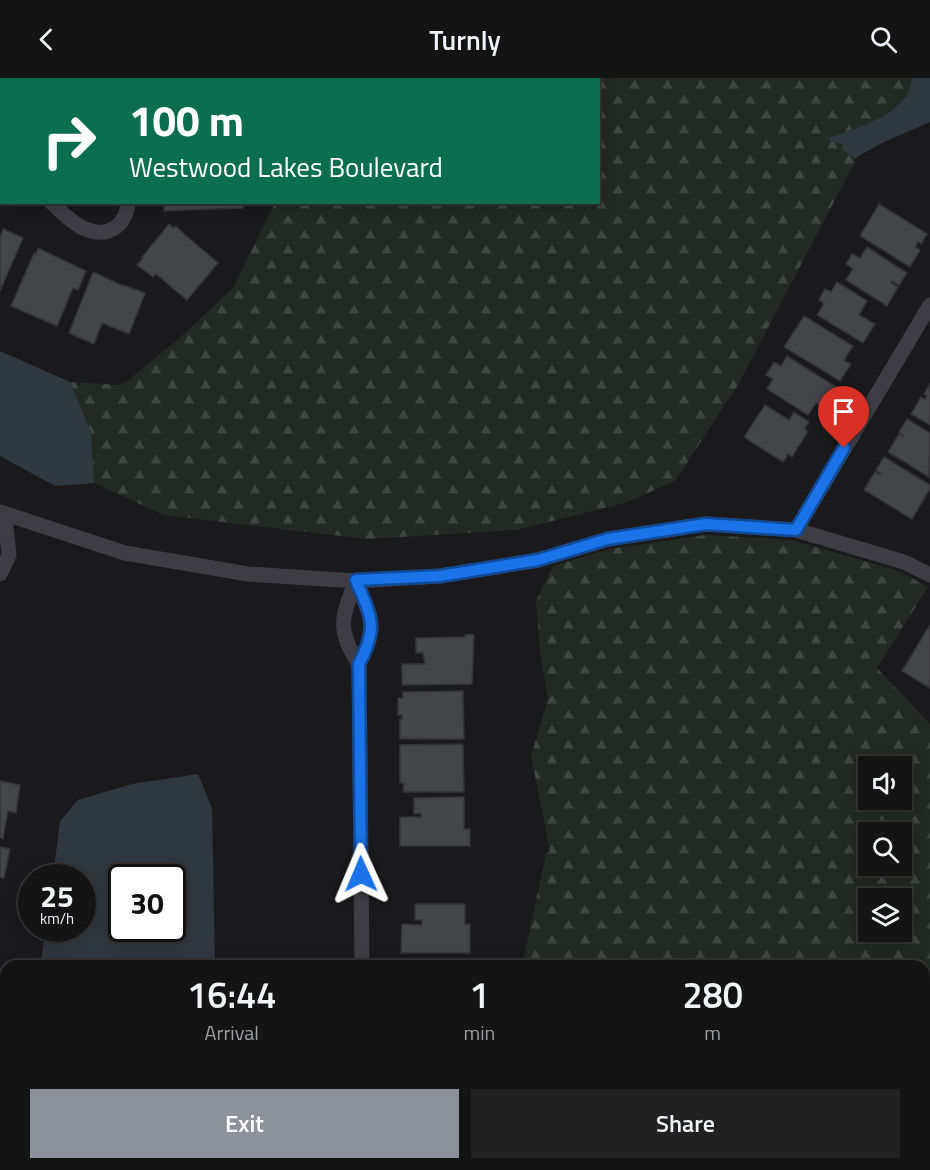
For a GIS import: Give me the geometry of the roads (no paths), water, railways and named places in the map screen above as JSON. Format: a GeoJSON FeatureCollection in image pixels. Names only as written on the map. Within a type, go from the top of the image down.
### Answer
{"type":"FeatureCollection","features":[{"type":"Feature","properties":{"kind":"street"},"geometry":{"type":"LineString","coordinates":[[54,204],[90,232],[108,232],[121,223],[128,204]]}},
{"type":"Feature","properties":{"kind":"street"},"geometry":{"type":"LineString","coordinates":[[796,530],[930,305]]}},
{"type":"Feature","properties":{"kind":"street"},"geometry":{"type":"LineString","coordinates":[[0,574],[9,555],[2,516],[125,553],[248,574],[356,580],[440,576],[538,560],[608,539],[706,524],[796,530],[904,562],[930,575]]}},
{"type":"Feature","properties":{"kind":"street"},"geometry":{"type":"LineString","coordinates":[[356,580],[370,615],[370,643],[359,664],[362,960]]}},
{"type":"Feature","properties":{"kind":"street"},"geometry":{"type":"LineString","coordinates":[[356,580],[344,613],[344,629],[347,645],[359,664]]}}]}
